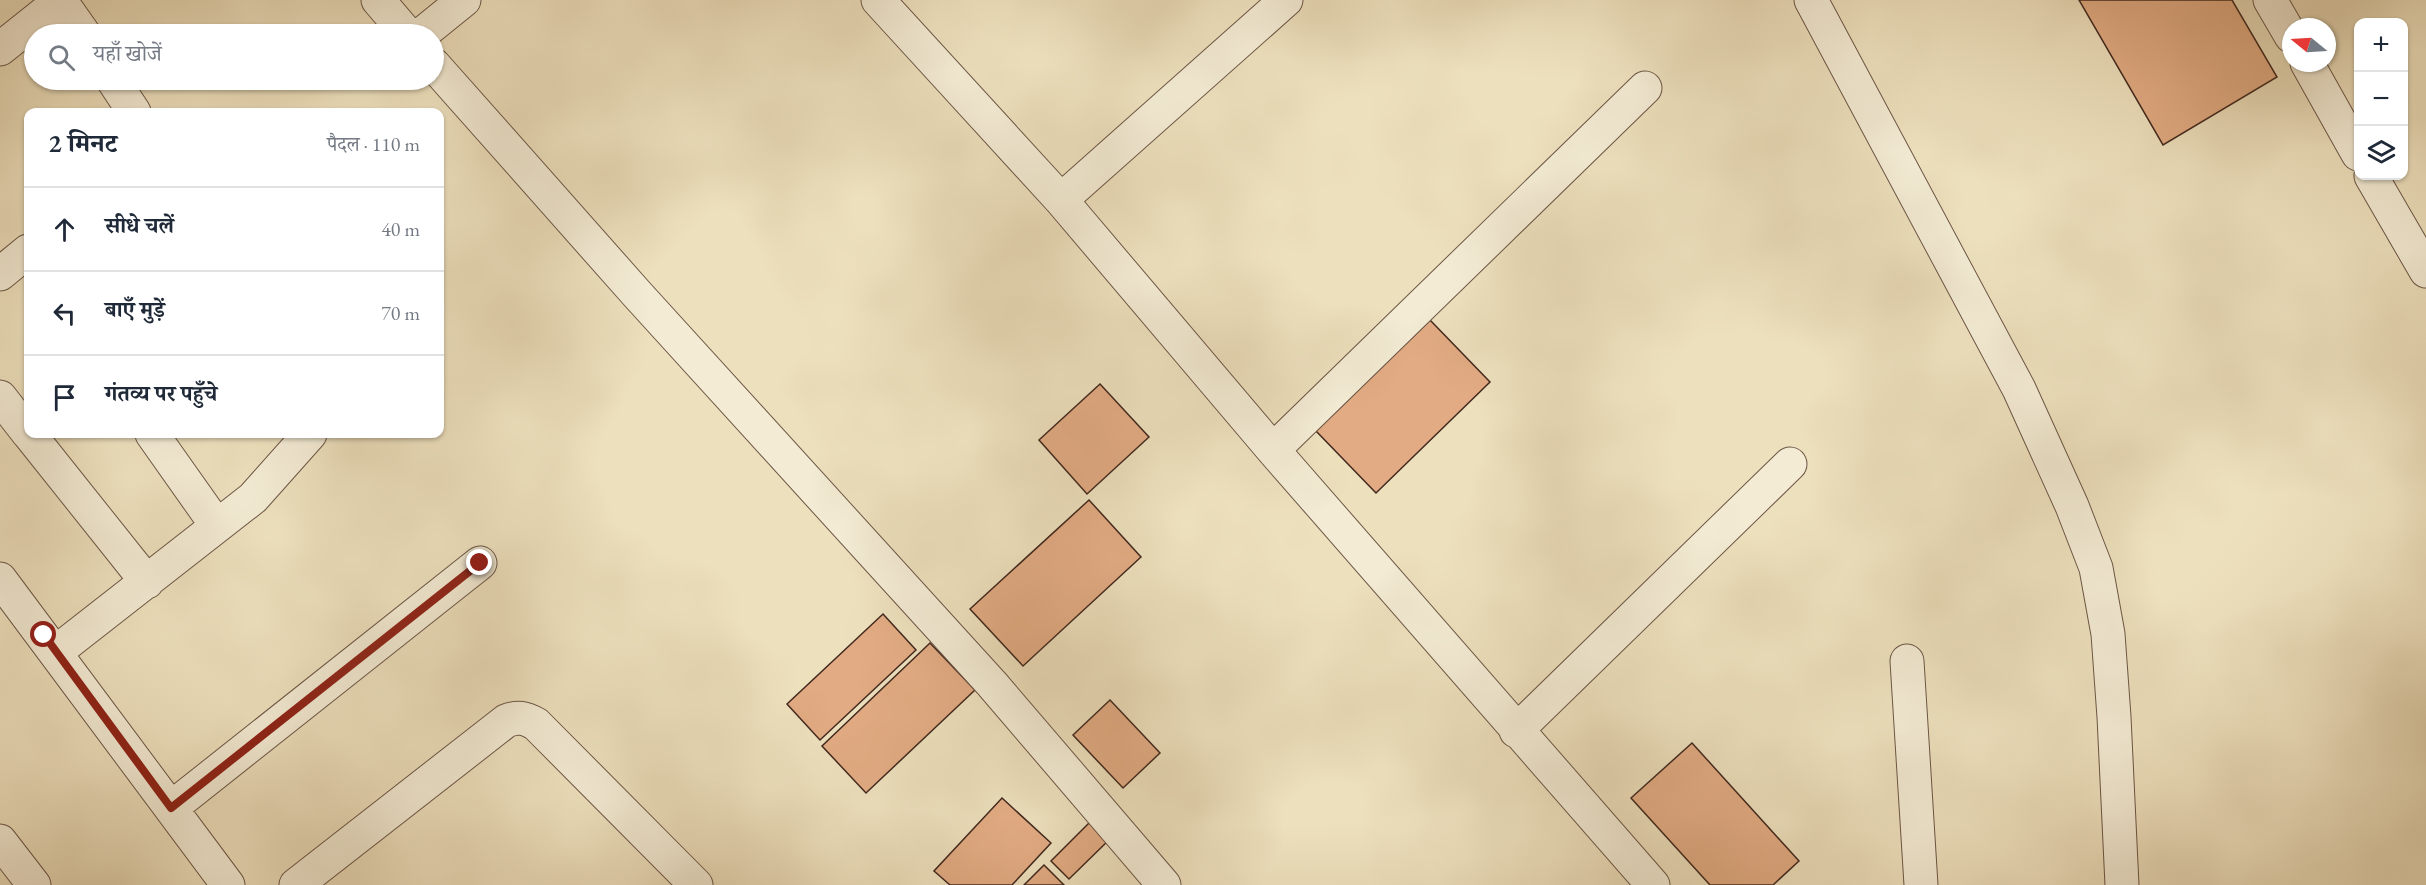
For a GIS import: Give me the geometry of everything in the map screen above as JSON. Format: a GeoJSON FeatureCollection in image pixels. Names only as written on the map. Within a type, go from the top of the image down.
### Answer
{"type":"FeatureCollection","features":[{"type":"Feature","properties":{"kind":"street"},"geometry":{"type":"LineString","coordinates":[[378,0],[398,24]]}},
{"type":"Feature","properties":{"kind":"street"},"geometry":{"type":"LineString","coordinates":[[434,24],[464,0]]}},
{"type":"Feature","properties":{"kind":"street"},"geometry":{"type":"LineString","coordinates":[[878,0],[1061,200],[1273,450],[1516,731],[1653,885]]}},
{"type":"Feature","properties":{"kind":"street"},"geometry":{"type":"LineString","coordinates":[[1061,200],[1286,0]]}},
{"type":"Feature","properties":{"kind":"street"},"geometry":{"type":"LineString","coordinates":[[1810,0],[2019,388],[2072,506],[2096,568],[2108,634],[2122,885]]}},
{"type":"Feature","properties":{"kind":"street"},"geometry":{"type":"LineString","coordinates":[[2270,0],[2282,21]]}},
{"type":"Feature","properties":{"kind":"street"},"geometry":{"type":"LineString","coordinates":[[31,24],[60,1],[77,24]]}},
{"type":"Feature","properties":{"kind":"street"},"geometry":{"type":"LineString","coordinates":[[0,49],[24,30]]}},
{"type":"Feature","properties":{"kind":"street"},"geometry":{"type":"LineString","coordinates":[[2312,72],[2354,147]]}},
{"type":"Feature","properties":{"kind":"street"},"geometry":{"type":"LineString","coordinates":[[444,76],[637,294],[992,684],[1164,885]]}},
{"type":"Feature","properties":{"kind":"street"},"geometry":{"type":"LineString","coordinates":[[1273,450],[1645,88]]}},
{"type":"Feature","properties":{"kind":"street"},"geometry":{"type":"LineString","coordinates":[[120,90],[131,108]]}},
{"type":"Feature","properties":{"kind":"street"},"geometry":{"type":"LineString","coordinates":[[2373,180],[2426,271]]}},
{"type":"Feature","properties":{"kind":"street"},"geometry":{"type":"LineString","coordinates":[[0,397],[24,427]]}},
{"type":"Feature","properties":{"kind":"street"},"geometry":{"type":"LineString","coordinates":[[33,438],[147,582]]}},
{"type":"Feature","properties":{"kind":"street"},"geometry":{"type":"LineString","coordinates":[[155,438],[217,526]]}},
{"type":"Feature","properties":{"kind":"street"},"geometry":{"type":"LineString","coordinates":[[57,652],[253,498],[306,438]]}},
{"type":"Feature","properties":{"kind":"street"},"geometry":{"type":"LineString","coordinates":[[1516,731],[1790,464]]}},
{"type":"Feature","properties":{"kind":"street"},"geometry":{"type":"LineString","coordinates":[[171,808],[480,563]]}},
{"type":"Feature","properties":{"kind":"street"},"geometry":{"type":"LineString","coordinates":[[0,579],[57,652],[228,885]]}},
{"type":"Feature","properties":{"kind":"street"},"geometry":{"type":"LineString","coordinates":[[1906,661],[1921,885]]}},
{"type":"Feature","properties":{"kind":"street"},"geometry":{"type":"LineString","coordinates":[[296,885],[506,721],[515,717],[526,718],[536,724],[696,885]]}},
{"type":"Feature","properties":{"kind":"street"},"geometry":{"type":"LineString","coordinates":[[0,841],[34,885]]}},
{"type":"Feature","properties":{"kind":"building"},"geometry":{"type":"Polygon","coordinates":[[[2079,0],[2232,0],[2277,77],[2163,145],[2079,0]]]}},
{"type":"Feature","properties":{"kind":"building"},"geometry":{"type":"Polygon","coordinates":[[[1430,320],[1490,382],[1376,493],[1316,431],[1430,320]]]}},
{"type":"Feature","properties":{"kind":"building"},"geometry":{"type":"Polygon","coordinates":[[[1100,384],[1149,437],[1087,494],[1039,440],[1100,384]]]}},
{"type":"Feature","properties":{"kind":"building"},"geometry":{"type":"Polygon","coordinates":[[[1089,500],[1141,557],[1023,666],[970,609],[1089,500]]]}},
{"type":"Feature","properties":{"kind":"building"},"geometry":{"type":"Polygon","coordinates":[[[883,614],[916,650],[820,740],[787,704],[883,614]]]}},
{"type":"Feature","properties":{"kind":"building"},"geometry":{"type":"Polygon","coordinates":[[[930,643],[975,690],[866,793],[822,746],[930,643]]]}},
{"type":"Feature","properties":{"kind":"building"},"geometry":{"type":"Polygon","coordinates":[[[1110,700],[1160,753],[1123,788],[1073,735],[1110,700]]]}},
{"type":"Feature","properties":{"kind":"building"},"geometry":{"type":"Polygon","coordinates":[[[1692,743],[1799,861],[1773,885],[1710,885],[1631,798],[1692,743]]]}},
{"type":"Feature","properties":{"kind":"building"},"geometry":{"type":"Polygon","coordinates":[[[1002,798],[1051,843],[1012,885],[950,885],[934,871],[1002,798]]]}},
{"type":"Feature","properties":{"kind":"building"},"geometry":{"type":"Polygon","coordinates":[[[1095,817],[1114,835],[1069,879],[1051,861],[1095,817]]]}},
{"type":"Feature","properties":{"kind":"building"},"geometry":{"type":"Polygon","coordinates":[[[1044,865],[1064,885],[1024,885],[1044,865]]]}},
{"type":"Feature","properties":{"kind":"route"},"geometry":{"type":"LineString","coordinates":[[44,635],[171,808],[480,563]]}}]}
